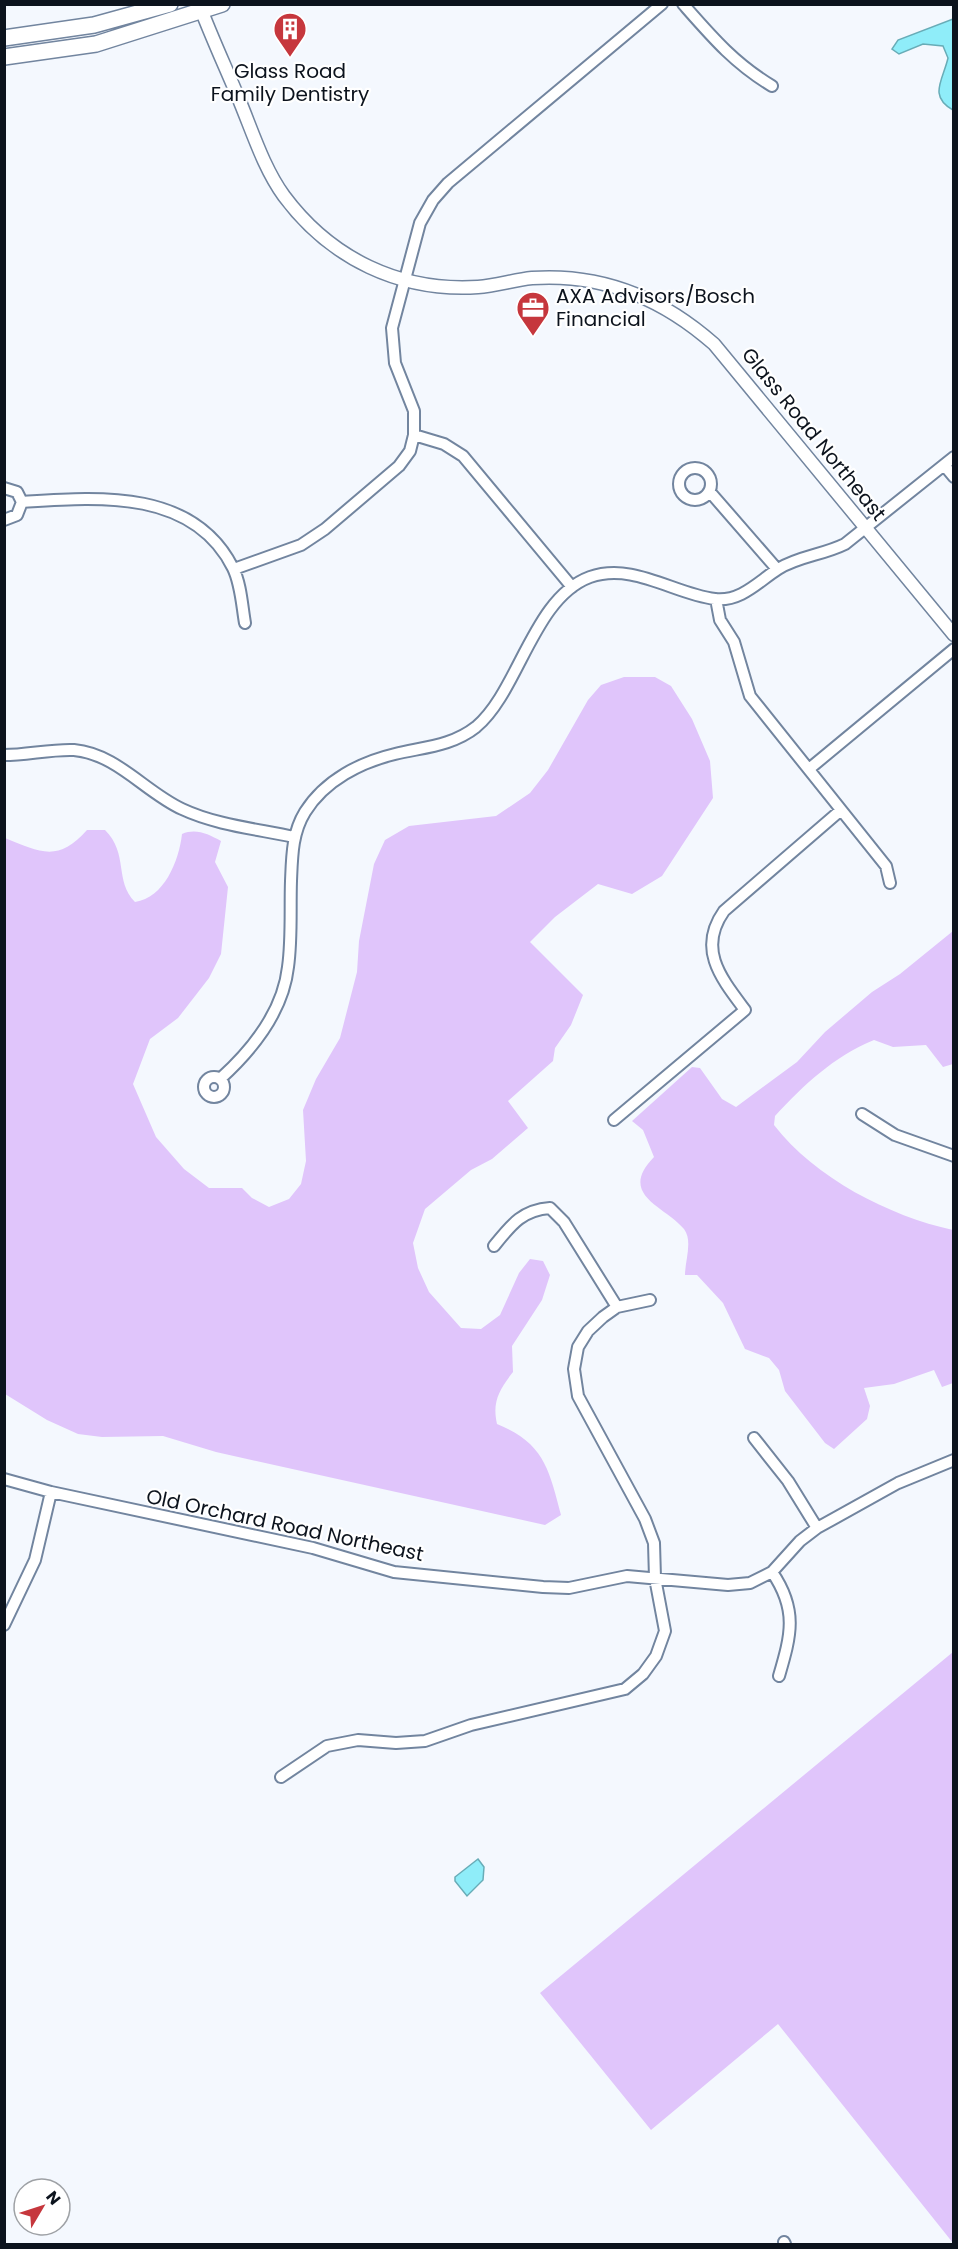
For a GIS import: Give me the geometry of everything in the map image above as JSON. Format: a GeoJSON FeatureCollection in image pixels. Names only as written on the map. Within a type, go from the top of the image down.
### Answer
{"type":"FeatureCollection","features":[{"type":"Feature","properties":{"kind":"main road"},"geometry":{"type":"LineString","coordinates":[[4,38],[94,25],[170,4]]}},
{"type":"Feature","properties":{"kind":"main road"},"geometry":{"type":"LineString","coordinates":[[4,57],[96,44],[222,4]]}},
{"type":"Feature","properties":{"kind":"street"},"geometry":{"type":"LineString","coordinates":[[234,569],[301,545],[326,529],[399,466],[410,451],[414,435],[414,411],[395,363],[392,328],[420,223],[433,200],[448,183],[662,4]]}},
{"type":"Feature","properties":{"kind":"street"},"geometry":{"type":"LineString","coordinates":[[683,4],[743,69],[772,86]]}},
{"type":"Feature","properties":{"kind":"street","name":"Glass Road Northeast"},"geometry":{"type":"LineString","coordinates":[[201,9],[269,170],[284,196],[331,243],[354,258],[403,282],[480,287],[531,278],[585,280],[635,292],[669,308],[714,344],[954,635]]}},
{"type":"Feature","properties":{"kind":"street"},"geometry":{"type":"LineString","coordinates":[[414,435],[444,444],[463,456],[573,587]]}},
{"type":"Feature","properties":{"kind":"street"},"geometry":{"type":"LineString","coordinates":[[220,1079],[256,1041],[282,992],[288,968],[294,837],[305,812],[320,794],[342,776],[364,763],[454,741],[476,726],[495,706],[542,622],[573,587],[590,577],[611,573],[634,575],[716,599],[742,594],[777,569],[800,558],[828,552],[845,544],[954,457]]}},
{"type":"Feature","properties":{"kind":"street"},"geometry":{"type":"LineString","coordinates":[[944,465],[954,477]]}},
{"type":"Feature","properties":{"kind":"street"},"geometry":{"type":"LineString","coordinates":[[4,488],[17,492],[22,502],[17,515],[4,519]]}},
{"type":"Feature","properties":{"kind":"street"},"geometry":{"type":"LineString","coordinates":[[710,492],[777,569]]}},
{"type":"Feature","properties":{"kind":"street"},"geometry":{"type":"LineString","coordinates":[[22,502],[108,497],[150,504],[185,519],[214,540],[234,569],[245,622]]}},
{"type":"Feature","properties":{"kind":"street"},"geometry":{"type":"LineString","coordinates":[[716,599],[720,620],[734,642],[750,696],[886,866],[890,883]]}},
{"type":"Feature","properties":{"kind":"street"},"geometry":{"type":"LineString","coordinates":[[809,769],[954,649]]}},
{"type":"Feature","properties":{"kind":"street"},"geometry":{"type":"LineString","coordinates":[[4,755],[74,750],[107,760],[157,796],[183,810],[206,818],[294,837]]}},
{"type":"Feature","properties":{"kind":"street"},"geometry":{"type":"LineString","coordinates":[[614,1120],[745,1010],[720,977],[711,937],[714,925],[724,911],[841,810]]}},
{"type":"Feature","properties":{"kind":"street"},"geometry":{"type":"LineString","coordinates":[[862,1114],[895,1135],[954,1156]]}},
{"type":"Feature","properties":{"kind":"street"},"geometry":{"type":"LineString","coordinates":[[494,1246],[511,1226],[532,1210],[550,1208],[564,1222],[617,1307]]}},
{"type":"Feature","properties":{"kind":"street"},"geometry":{"type":"LineString","coordinates":[[281,1777],[327,1746],[358,1740],[396,1743],[425,1741],[471,1725],[625,1689],[643,1674],[656,1656],[664,1631],[655,1578],[654,1544],[645,1519],[578,1396],[574,1369],[578,1347],[588,1331],[617,1307],[650,1300]]}},
{"type":"Feature","properties":{"kind":"street"},"geometry":{"type":"LineString","coordinates":[[754,1438],[788,1481],[817,1528]]}},
{"type":"Feature","properties":{"kind":"street","name":"Old Orchard Road Northeast"},"geometry":{"type":"LineString","coordinates":[[4,1479],[51,1492],[313,1548],[394,1572],[543,1587],[569,1588],[627,1576],[728,1585],[750,1583],[772,1572],[800,1541],[817,1528],[898,1483],[954,1460]]}},
{"type":"Feature","properties":{"kind":"street"},"geometry":{"type":"LineString","coordinates":[[4,1625],[34,1560],[51,1492]]}},
{"type":"Feature","properties":{"kind":"street"},"geometry":{"type":"LineString","coordinates":[[772,1572],[784,1589],[790,1609],[791,1628],[779,1676]]}},
{"type":"Feature","properties":{"kind":"shaded area"},"geometry":{"type":"Polygon","coordinates":[[[624,677],[655,677],[671,686],[692,719],[710,761],[713,798],[662,876],[632,894],[598,884],[555,917],[530,942],[583,995],[571,1025],[555,1048],[553,1061],[508,1101],[528,1128],[492,1159],[471,1170],[425,1209],[413,1243],[418,1268],[429,1292],[461,1328],[481,1329],[500,1315],[519,1273],[530,1259],[543,1261],[550,1275],[542,1300],[512,1346],[513,1372],[498,1396],[495,1409],[497,1424],[513,1431],[525,1440],[542,1459],[553,1484],[561,1515],[545,1525],[216,1452],[163,1436],[102,1437],[78,1434],[47,1420],[5,1394],[5,838],[48,852],[67,847],[87,830],[105,830],[117,848],[125,885],[135,902],[145,899],[162,886],[173,866],[182,834],[197,832],[221,841],[215,862],[228,887],[221,954],[209,978],[178,1018],[150,1039],[133,1084],[156,1137],[184,1169],[209,1188],[242,1188],[252,1198],[269,1207],[289,1199],[301,1184],[306,1161],[303,1110],[316,1079],[340,1038],[357,972],[359,941],[374,864],[385,840],[409,826],[496,816],[530,793],[548,770],[588,700],[601,685],[624,677]]]}},
{"type":"Feature","properties":{"kind":"shaded area"},"geometry":{"type":"Polygon","coordinates":[[[953,931],[953,1064],[943,1067],[926,1045],[893,1047],[874,1040],[845,1055],[820,1072],[775,1116],[774,1125],[791,1144],[832,1178],[879,1205],[929,1224],[953,1230],[953,1383],[942,1387],[934,1370],[894,1384],[864,1388],[870,1406],[867,1419],[834,1449],[825,1443],[785,1391],[779,1370],[769,1358],[745,1349],[723,1303],[697,1275],[685,1275],[687,1234],[676,1221],[648,1199],[642,1190],[640,1181],[644,1170],[654,1157],[643,1130],[632,1121],[692,1067],[700,1068],[722,1099],[736,1107],[797,1062],[825,1032],[872,992],[900,974],[953,931]]]}},
{"type":"Feature","properties":{"kind":"shaded area"},"geometry":{"type":"Polygon","coordinates":[[[953,1652],[953,2243],[778,2024],[651,2130],[540,1993],[953,1652]]]}},
{"type":"Feature","properties":{"kind":"water"},"geometry":{"type":"Polygon","coordinates":[[[954,19],[953,110],[945,105],[939,93],[948,58],[943,46],[923,44],[899,54],[892,49],[898,40],[954,19]]]}},
{"type":"Feature","properties":{"kind":"water"},"geometry":{"type":"Polygon","coordinates":[[[478,1859],[484,1867],[483,1880],[467,1896],[455,1881],[455,1877],[478,1859]]]}},
{"type":"Feature","properties":{"kind":"place","name":"Glass Road Family Dentistry"},"geometry":{"type":"Point","coordinates":[290,58]}},
{"type":"Feature","properties":{"kind":"place","name":"AXA Advisors/Bosch Financial"},"geometry":{"type":"Point","coordinates":[533,337]}}]}
